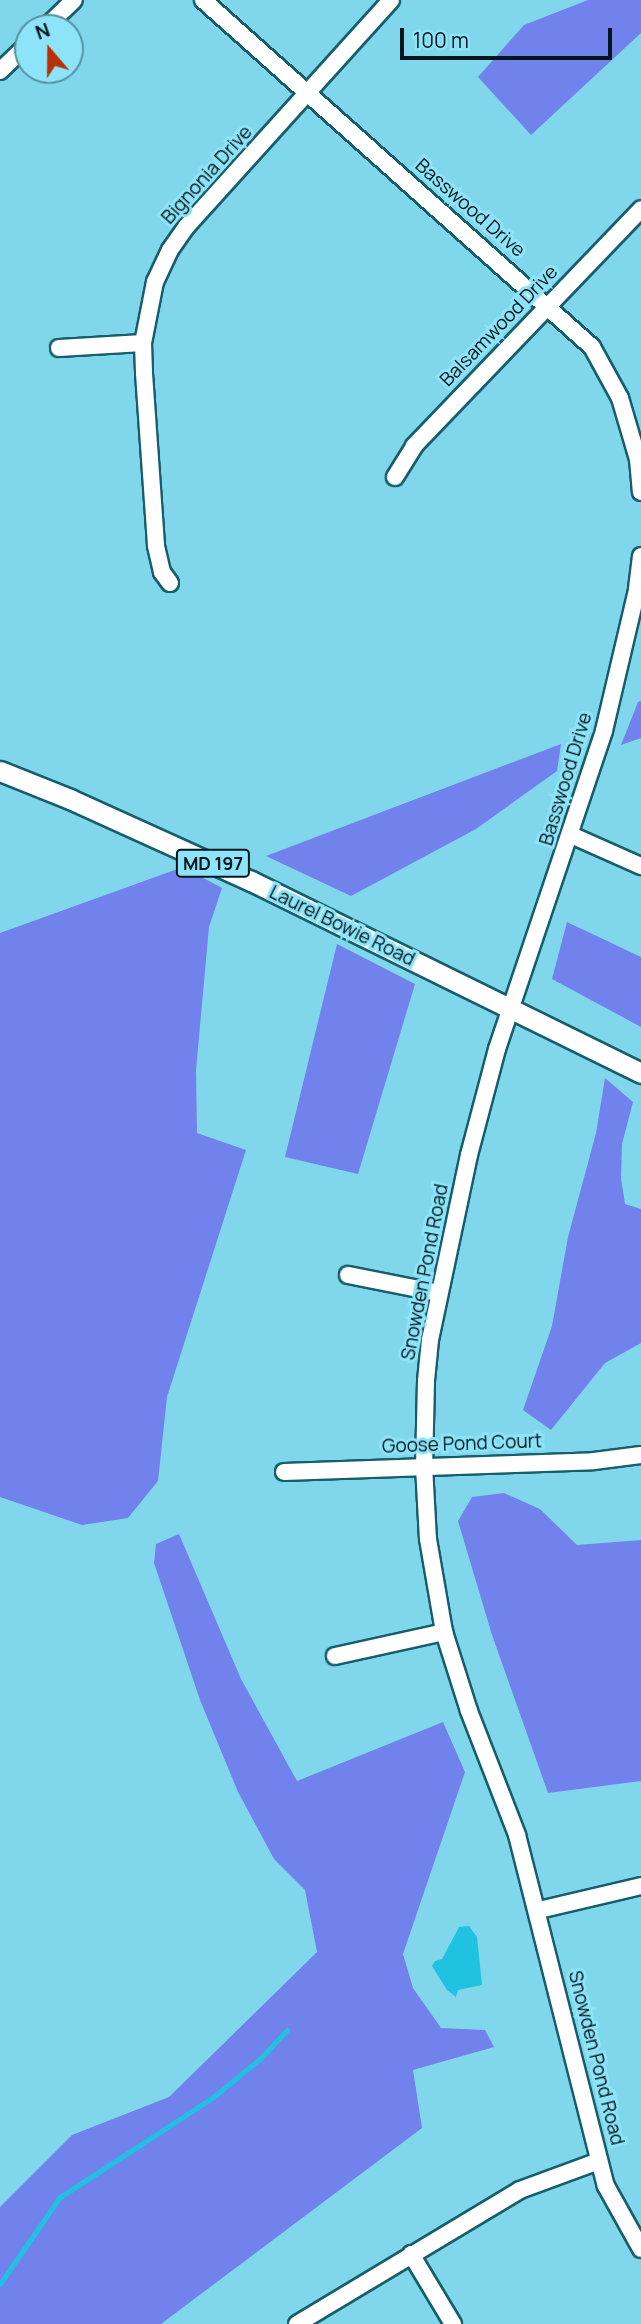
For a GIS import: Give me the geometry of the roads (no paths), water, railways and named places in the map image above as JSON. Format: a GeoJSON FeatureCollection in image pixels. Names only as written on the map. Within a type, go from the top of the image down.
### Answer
{"type":"FeatureCollection","features":[{"type":"Feature","properties":{"kind":"main road","name":"Laurel Bowie Road"},"geometry":{"type":"LineString","coordinates":[[0,771],[214,864],[641,1073]]}},
{"type":"Feature","properties":{"kind":"street"},"geometry":{"type":"LineString","coordinates":[[60,14],[74,0]]}},
{"type":"Feature","properties":{"kind":"street","name":"Basswood Drive"},"geometry":{"type":"LineString","coordinates":[[203,0],[592,347],[605,368],[631,431],[641,492]]}},
{"type":"Feature","properties":{"kind":"street","name":"Bignonia Drive"},"geometry":{"type":"LineString","coordinates":[[170,583],[162,572],[156,545],[143,343],[155,282],[170,250],[195,216],[309,94],[391,0]]}},
{"type":"Feature","properties":{"kind":"street"},"geometry":{"type":"LineString","coordinates":[[0,71],[14,58]]}},
{"type":"Feature","properties":{"kind":"street","name":"Balsamwood Drive"},"geometry":{"type":"LineString","coordinates":[[395,477],[414,446],[641,209]]}},
{"type":"Feature","properties":{"kind":"street"},"geometry":{"type":"LineString","coordinates":[[59,348],[143,343]]}},
{"type":"Feature","properties":{"kind":"street","name":"Basswood Drive"},"geometry":{"type":"LineString","coordinates":[[512,1010],[604,731],[635,602],[641,556]]}},
{"type":"Feature","properties":{"kind":"street"},"geometry":{"type":"LineString","coordinates":[[571,835],[641,866]]}},
{"type":"Feature","properties":{"kind":"street","name":"Snowden Pond Road"},"geometry":{"type":"LineString","coordinates":[[512,1010],[497,1049],[469,1155],[439,1293],[426,1381],[424,1466],[432,1564],[444,1632],[469,1711],[517,1835],[539,1910],[599,2161],[617,2210],[641,2249]]}},
{"type":"Feature","properties":{"kind":"street"},"geometry":{"type":"LineString","coordinates":[[348,1275],[439,1293]]}},
{"type":"Feature","properties":{"kind":"street","name":"Goose Pond Court"},"geometry":{"type":"LineString","coordinates":[[284,1472],[594,1461],[641,1455]]}},
{"type":"Feature","properties":{"kind":"street"},"geometry":{"type":"LineString","coordinates":[[335,1656],[444,1632]]}},
{"type":"Feature","properties":{"kind":"street"},"geometry":{"type":"LineString","coordinates":[[539,1910],[641,1886]]}},
{"type":"Feature","properties":{"kind":"street"},"geometry":{"type":"LineString","coordinates":[[298,2324],[520,2190],[599,2161]]}},
{"type":"Feature","properties":{"kind":"street"},"geometry":{"type":"LineString","coordinates":[[411,2255],[453,2324]]}},
{"type":"Feature","properties":{"kind":"waterway"},"geometry":{"type":"LineString","coordinates":[[0,2284],[59,2198],[212,2098],[261,2058],[287,2030]]}}]}
